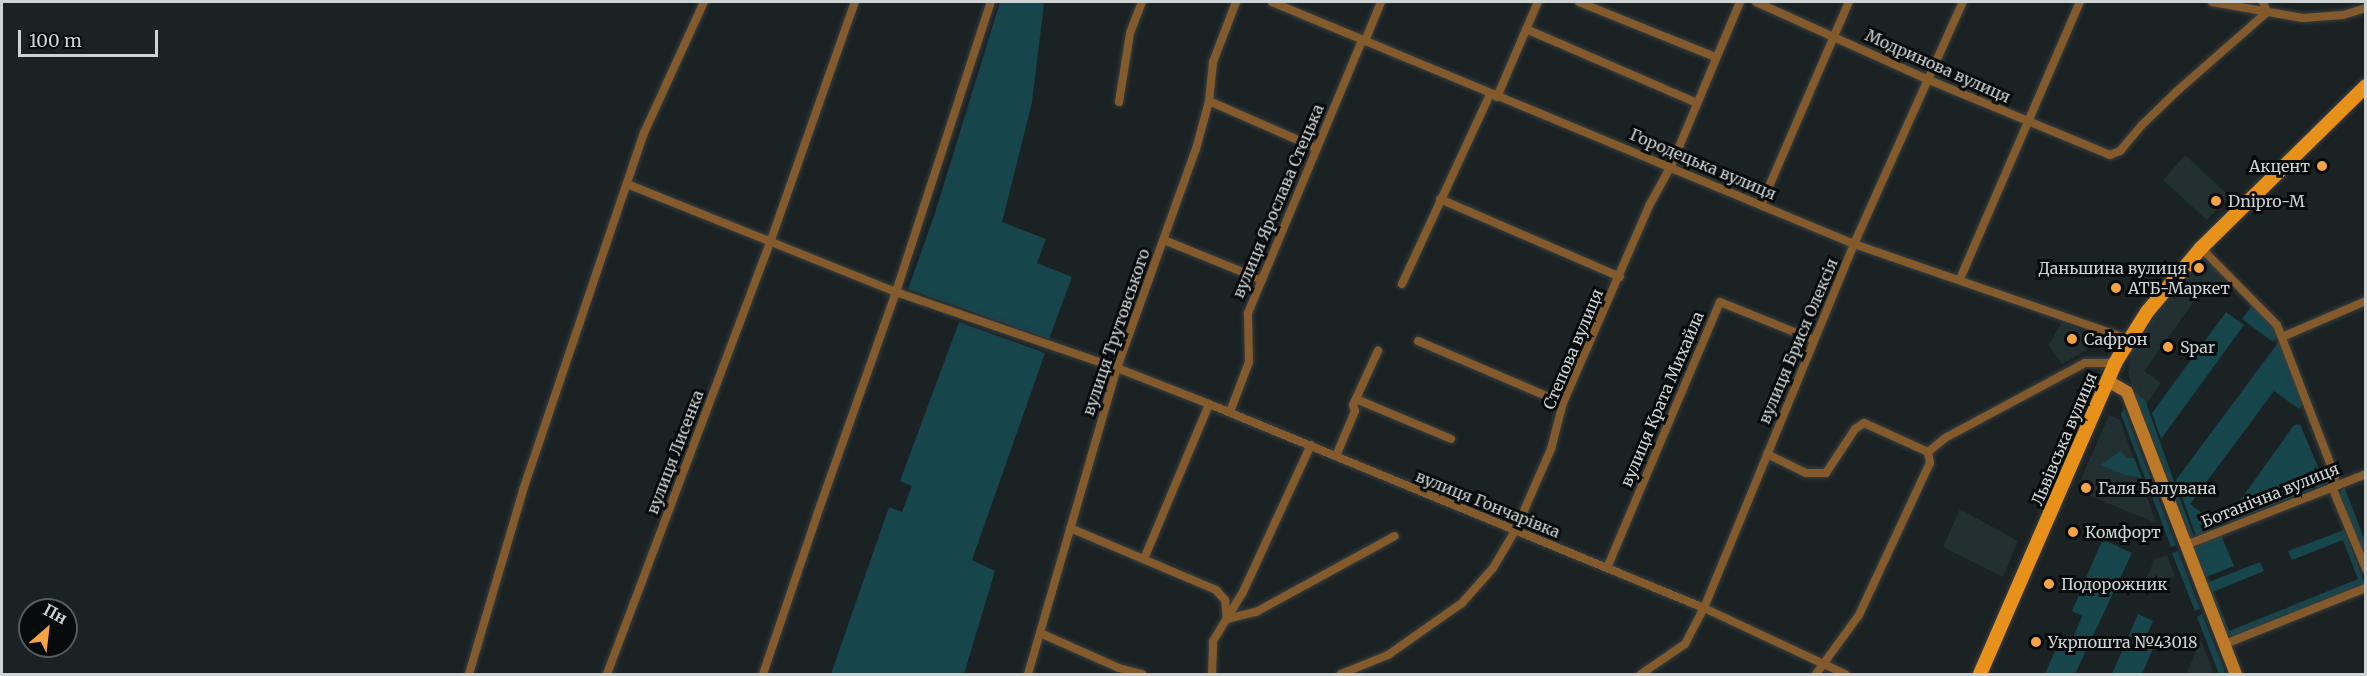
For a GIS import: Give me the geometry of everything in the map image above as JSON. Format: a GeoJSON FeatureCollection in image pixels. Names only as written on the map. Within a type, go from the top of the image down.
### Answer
{"type":"FeatureCollection","features":[{"type":"Feature","properties":{"kind":"main road","name":"Львівська вулиця"},"geometry":{"type":"LineString","coordinates":[[1980,675],[2115,363],[2129,339],[2174,277],[2201,248],[2366,86]]}},
{"type":"Feature","properties":{"kind":"street"},"geometry":{"type":"LineString","coordinates":[[469,675],[523,490],[644,133],[704,2]]}},
{"type":"Feature","properties":{"kind":"street","name":"вулиця Лисенка"},"geometry":{"type":"LineString","coordinates":[[608,675],[771,240],[855,2]]}},
{"type":"Feature","properties":{"kind":"street"},"geometry":{"type":"LineString","coordinates":[[763,675],[816,515],[896,292],[992,2]]}},
{"type":"Feature","properties":{"kind":"street"},"geometry":{"type":"LineString","coordinates":[[1119,102],[1130,33],[1142,2]]}},
{"type":"Feature","properties":{"kind":"street","name":"вулиця Трутовського"},"geometry":{"type":"LineString","coordinates":[[1028,675],[1117,368],[1196,149],[1209,101],[1213,62],[1236,2]]}},
{"type":"Feature","properties":{"kind":"street","name":"Городецька вулиця"},"geometry":{"type":"LineString","coordinates":[[1272,2],[1854,244],[2129,339]]}},
{"type":"Feature","properties":{"kind":"street","name":"вулиця Ярослава Стецька"},"geometry":{"type":"LineString","coordinates":[[1230,412],[1248,362],[1248,313],[1316,148],[1381,2]]}},
{"type":"Feature","properties":{"kind":"street"},"geometry":{"type":"LineString","coordinates":[[1402,284],[1440,199],[1538,2]]}},
{"type":"Feature","properties":{"kind":"street"},"geometry":{"type":"LineString","coordinates":[[1579,2],[1715,57]]}},
{"type":"Feature","properties":{"kind":"street","name":"Степова вулиця"},"geometry":{"type":"LineString","coordinates":[[1341,675],[1388,655],[1462,603],[1493,568],[1515,531],[1551,449],[1563,403],[1620,277],[1649,206],[1671,166],[1740,2]]}},
{"type":"Feature","properties":{"kind":"street","name":"Модринова вулиця"},"geometry":{"type":"LineString","coordinates":[[1756,2],[1929,80],[2110,155],[2120,151],[2176,92],[2267,12]]}},
{"type":"Feature","properties":{"kind":"street"},"geometry":{"type":"LineString","coordinates":[[1761,205],[1849,2]]}},
{"type":"Feature","properties":{"kind":"street","name":"вулиця Брися Олексія"},"geometry":{"type":"LineString","coordinates":[[1641,675],[1685,644],[1704,608],[1854,244],[1963,2]]}},
{"type":"Feature","properties":{"kind":"street"},"geometry":{"type":"LineString","coordinates":[[1960,279],[2080,2]]}},
{"type":"Feature","properties":{"kind":"street"},"geometry":{"type":"LineString","coordinates":[[2212,2],[2317,18],[2343,15],[2366,8]]}},
{"type":"Feature","properties":{"kind":"street"},"geometry":{"type":"LineString","coordinates":[[2263,2],[2267,12]]}},
{"type":"Feature","properties":{"kind":"street"},"geometry":{"type":"LineString","coordinates":[[1526,29],[1696,103]]}},
{"type":"Feature","properties":{"kind":"street"},"geometry":{"type":"LineString","coordinates":[[1209,101],[1316,148]]}},
{"type":"Feature","properties":{"kind":"street"},"geometry":{"type":"LineString","coordinates":[[627,184],[896,292],[1117,368]]}},
{"type":"Feature","properties":{"kind":"street"},"geometry":{"type":"LineString","coordinates":[[1440,199],[1620,277]]}},
{"type":"Feature","properties":{"kind":"street"},"geometry":{"type":"LineString","coordinates":[[1164,240],[1262,280]]}},
{"type":"Feature","properties":{"kind":"street"},"geometry":{"type":"LineString","coordinates":[[2201,248],[2277,325],[2335,477],[2332,487],[2366,569]]}},
{"type":"Feature","properties":{"kind":"street"},"geometry":{"type":"LineString","coordinates":[[2282,337],[2366,301]]}},
{"type":"Feature","properties":{"kind":"street","name":"вулиця Крата Михайла"},"geometry":{"type":"LineString","coordinates":[[1607,568],[1720,302],[1814,339]]}},
{"type":"Feature","properties":{"kind":"street"},"geometry":{"type":"LineString","coordinates":[[1418,341],[1563,403]]}},
{"type":"Feature","properties":{"kind":"street"},"geometry":{"type":"LineString","coordinates":[[1336,456],[1355,411],[1353,405],[1378,351]]}},
{"type":"Feature","properties":{"kind":"street"},"geometry":{"type":"LineString","coordinates":[[1928,453],[1944,438],[2085,363],[2115,363]]}},
{"type":"Feature","properties":{"kind":"street","name":"вулиця Гончарівка"},"geometry":{"type":"LineString","coordinates":[[1117,368],[1311,445],[1704,608],[1845,675]]}},
{"type":"Feature","properties":{"kind":"street"},"geometry":{"type":"LineString","coordinates":[[2108,381],[2127,392],[2236,675]]}},
{"type":"Feature","properties":{"kind":"street"},"geometry":{"type":"LineString","coordinates":[[1356,399],[1451,440]]}},
{"type":"Feature","properties":{"kind":"street"},"geometry":{"type":"LineString","coordinates":[[1144,559],[1209,404]]}},
{"type":"Feature","properties":{"kind":"street"},"geometry":{"type":"LineString","coordinates":[[1767,454],[1806,473],[1826,473],[1855,429],[1864,423],[1928,453]]}},
{"type":"Feature","properties":{"kind":"street"},"geometry":{"type":"LineString","coordinates":[[1212,675],[1213,641],[1243,592],[1311,445]]}},
{"type":"Feature","properties":{"kind":"street"},"geometry":{"type":"LineString","coordinates":[[1816,675],[1859,615],[1930,463],[1928,453]]}},
{"type":"Feature","properties":{"kind":"street","name":"Ботанічна вулиця"},"geometry":{"type":"LineString","coordinates":[[2186,545],[2366,474]]}},
{"type":"Feature","properties":{"kind":"street"},"geometry":{"type":"LineString","coordinates":[[1070,528],[1216,590],[1225,600],[1227,619]]}},
{"type":"Feature","properties":{"kind":"street"},"geometry":{"type":"LineString","coordinates":[[1227,619],[1256,612],[1395,536]]}},
{"type":"Feature","properties":{"kind":"street"},"geometry":{"type":"LineString","coordinates":[[2225,644],[2366,588]]}},
{"type":"Feature","properties":{"kind":"street"},"geometry":{"type":"LineString","coordinates":[[1040,633],[1142,675]]}},
{"type":"Feature","properties":{"kind":"shaded area"},"geometry":{"type":"Polygon","coordinates":[[[1000,2],[1044,4],[1032,102],[1002,222],[1046,239],[1037,263],[1072,277],[1049,339],[908,289],[934,216],[1000,2]]]}},
{"type":"Feature","properties":{"kind":"shaded area"},"geometry":{"type":"Polygon","coordinates":[[[2185,155],[2229,196],[2207,220],[2163,180],[2185,155]]]}},
{"type":"Feature","properties":{"kind":"shaded area"},"geometry":{"type":"Polygon","coordinates":[[[2206,257],[2233,284],[2223,297],[2205,286],[2144,371],[2161,383],[2141,412],[2128,373],[2131,352],[2154,317],[2206,257]]]}},
{"type":"Feature","properties":{"kind":"shaded area"},"geometry":{"type":"Polygon","coordinates":[[[2253,304],[2275,326],[2278,335],[2273,342],[2242,319],[2253,304]]]}},
{"type":"Feature","properties":{"kind":"shaded area"},"geometry":{"type":"Polygon","coordinates":[[[2226,312],[2244,325],[2161,439],[2152,413],[2226,312]]]}},
{"type":"Feature","properties":{"kind":"shaded area"},"geometry":{"type":"Polygon","coordinates":[[[959,322],[1045,353],[972,560],[995,571],[964,674],[831,674],[889,507],[902,512],[912,486],[900,481],[959,322]]]}},
{"type":"Feature","properties":{"kind":"shaded area"},"geometry":{"type":"Polygon","coordinates":[[[2061,323],[2078,328],[2088,339],[2089,346],[2086,351],[2062,364],[2049,345],[2061,323]]]}},
{"type":"Feature","properties":{"kind":"shaded area"},"geometry":{"type":"Polygon","coordinates":[[[2280,340],[2304,402],[2299,409],[2274,391],[2190,504],[2215,523],[2210,531],[2196,536],[2176,480],[2280,340]]]}},
{"type":"Feature","properties":{"kind":"shaded area"},"geometry":{"type":"Polygon","coordinates":[[[2134,392],[2145,400],[2194,537],[2190,539],[2134,392]]]}},
{"type":"Feature","properties":{"kind":"shaded area"},"geometry":{"type":"Polygon","coordinates":[[[2124,409],[2176,545],[2171,547],[2121,414],[2124,409]]]}},
{"type":"Feature","properties":{"kind":"shaded area"},"geometry":{"type":"Polygon","coordinates":[[[2109,415],[2120,420],[2156,523],[2076,490],[2109,415]]]}},
{"type":"Feature","properties":{"kind":"shaded area"},"geometry":{"type":"Polygon","coordinates":[[[2300,424],[2325,484],[2227,523],[2229,516],[2294,425],[2300,424]]]}},
{"type":"Feature","properties":{"kind":"shaded area"},"geometry":{"type":"Polygon","coordinates":[[[2121,451],[2127,458],[2134,458],[2142,478],[2125,475],[2100,465],[2121,451]]]}},
{"type":"Feature","properties":{"kind":"shaded area"},"geometry":{"type":"Polygon","coordinates":[[[2344,486],[2365,541],[2365,560],[2340,494],[2344,486]]]}},
{"type":"Feature","properties":{"kind":"shaded area"},"geometry":{"type":"Polygon","coordinates":[[[1960,509],[2018,541],[2003,577],[1943,547],[1960,509]]]}},
{"type":"Feature","properties":{"kind":"shaded area"},"geometry":{"type":"Polygon","coordinates":[[[2344,530],[2365,584],[2229,639],[2206,583],[2260,562],[2264,571],[2213,592],[2229,631],[2358,579],[2343,540],[2292,560],[2288,551],[2344,530]]]}},
{"type":"Feature","properties":{"kind":"shaded area"},"geometry":{"type":"Polygon","coordinates":[[[2221,535],[2234,566],[2204,578],[2192,547],[2221,535]]]}},
{"type":"Feature","properties":{"kind":"shaded area"},"geometry":{"type":"Polygon","coordinates":[[[2106,541],[2132,553],[2075,674],[2045,674],[2061,637],[2072,641],[2082,616],[2072,611],[2101,543],[2106,541]]]}},
{"type":"Feature","properties":{"kind":"shaded area"},"geometry":{"type":"Polygon","coordinates":[[[2178,551],[2200,609],[2195,611],[2172,553],[2178,551]]]}},
{"type":"Feature","properties":{"kind":"shaded area"},"geometry":{"type":"Polygon","coordinates":[[[2167,555],[2175,576],[2141,589],[2155,559],[2167,555]]]}},
{"type":"Feature","properties":{"kind":"shaded area"},"geometry":{"type":"Polygon","coordinates":[[[2138,614],[2153,621],[2147,635],[2157,639],[2142,674],[2112,674],[2138,614]]]}},
{"type":"Feature","properties":{"kind":"shaded area"},"geometry":{"type":"Polygon","coordinates":[[[2202,614],[2226,674],[2219,674],[2197,617],[2202,614]]]}},
{"type":"Feature","properties":{"kind":"shaded area"},"geometry":{"type":"Polygon","coordinates":[[[2201,640],[2214,674],[2186,674],[2201,640]]]}},
{"type":"Feature","properties":{"kind":"place","name":"Акцент"},"geometry":{"type":"Point","coordinates":[2322,166]}},
{"type":"Feature","properties":{"kind":"place","name":"Dnipro-M"},"geometry":{"type":"Point","coordinates":[2216,201]}},
{"type":"Feature","properties":{"kind":"place","name":"Даньшина вулиця"},"geometry":{"type":"Point","coordinates":[2199,268]}},
{"type":"Feature","properties":{"kind":"place","name":"АТБ-Маркет"},"geometry":{"type":"Point","coordinates":[2116,288]}},
{"type":"Feature","properties":{"kind":"place","name":"Сафрон"},"geometry":{"type":"Point","coordinates":[2072,339]}},
{"type":"Feature","properties":{"kind":"place","name":"Spar"},"geometry":{"type":"Point","coordinates":[2168,347]}},
{"type":"Feature","properties":{"kind":"place","name":"Галя Балувана"},"geometry":{"type":"Point","coordinates":[2086,488]}},
{"type":"Feature","properties":{"kind":"place","name":"Комфорт"},"geometry":{"type":"Point","coordinates":[2073,532]}},
{"type":"Feature","properties":{"kind":"place","name":"Подорожник"},"geometry":{"type":"Point","coordinates":[2049,584]}},
{"type":"Feature","properties":{"kind":"place","name":"Укрпошта №43018"},"geometry":{"type":"Point","coordinates":[2036,642]}}]}
